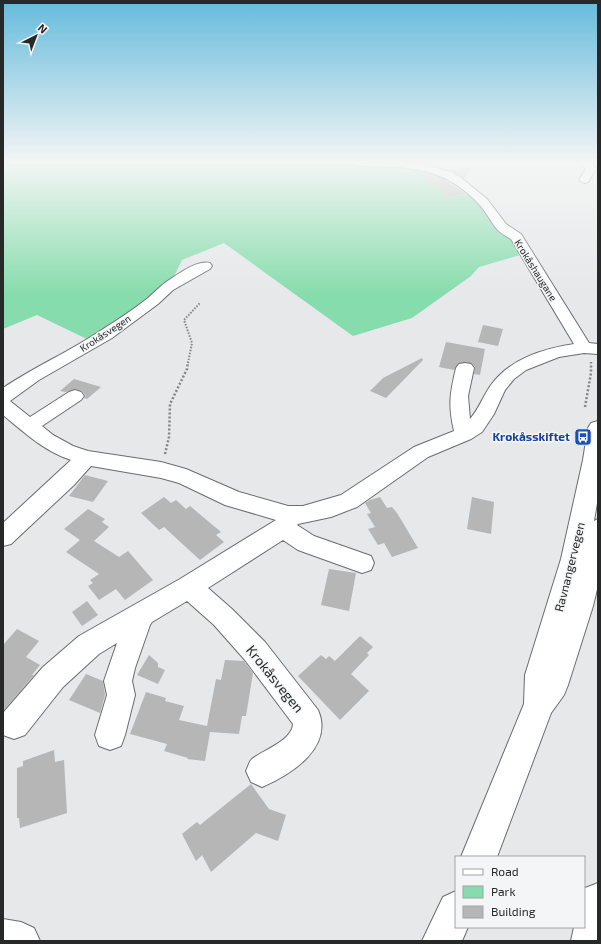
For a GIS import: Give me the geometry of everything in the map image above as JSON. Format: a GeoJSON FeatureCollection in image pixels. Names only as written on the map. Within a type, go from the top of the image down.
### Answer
{"type":"FeatureCollection","features":[{"type":"Feature","properties":{"kind":"main road","name":"Ravnangervegen"},"geometry":{"type":"LineString","coordinates":[[539,704],[540,675],[574,559],[596,461],[598,428]]}},
{"type":"Feature","properties":{"kind":"main road","name":"Ravnangervegen"},"geometry":{"type":"LineString","coordinates":[[479,856],[539,704],[553,685],[580,606],[597,535]]}},
{"type":"Feature","properties":{"kind":"main road"},"geometry":{"type":"LineString","coordinates":[[442,941],[455,912]]}},
{"type":"Feature","properties":{"kind":"street","name":"Krokåshaugane"},"geometry":{"type":"LineString","coordinates":[[487,207],[502,227],[516,237],[592,348]]}},
{"type":"Feature","properties":{"kind":"street","name":"Krokåsvegen"},"geometry":{"type":"LineString","coordinates":[[3,397],[33,376],[106,335],[152,302],[168,287],[205,266]]}},
{"type":"Feature","properties":{"kind":"street"},"geometry":{"type":"LineString","coordinates":[[14,724],[53,676],[89,645],[144,612],[190,587],[286,521],[317,513],[349,500],[421,452],[464,434],[480,421],[497,389],[508,375],[520,366],[556,352],[592,348]]}},
{"type":"Feature","properties":{"kind":"street"},"geometry":{"type":"LineString","coordinates":[[464,434],[459,410],[459,396],[465,368]]}},
{"type":"Feature","properties":{"kind":"street"},"geometry":{"type":"LineString","coordinates":[[29,426],[75,396]]}},
{"type":"Feature","properties":{"kind":"street"},"geometry":{"type":"LineString","coordinates":[[3,405],[46,440],[66,450],[86,458],[161,470],[186,477],[233,499],[286,521],[306,543],[362,563]]}},
{"type":"Feature","properties":{"kind":"street"},"geometry":{"type":"LineString","coordinates":[[3,537],[66,479],[86,458]]}},
{"type":"Feature","properties":{"kind":"street"},"geometry":{"type":"LineString","coordinates":[[3,550],[60,500],[69,483],[66,479]]}},
{"type":"Feature","properties":{"kind":"street","name":"Krokåsvegen"},"geometry":{"type":"LineString","coordinates":[[190,587],[223,617],[255,651],[308,720],[309,726],[307,732],[296,747],[280,762],[262,771]]}},
{"type":"Feature","properties":{"kind":"street"},"geometry":{"type":"LineString","coordinates":[[110,735],[121,695],[118,681],[120,668],[139,620],[144,612]]}},
{"type":"Feature","properties":{"kind":"street"},"geometry":{"type":"LineString","coordinates":[[590,941],[598,901]]}},
{"type":"Feature","properties":{"kind":"street"},"geometry":{"type":"LineString","coordinates":[[3,938],[21,941]]}},
{"type":"Feature","properties":{"kind":"path"},"geometry":{"type":"LineString","coordinates":[[161,470],[168,437],[170,404],[187,369],[192,342],[184,320],[200,303]]}},
{"type":"Feature","properties":{"kind":"path"},"geometry":{"type":"LineString","coordinates":[[585,407],[591,363],[589,354],[592,348]]}},
{"type":"Feature","properties":{"kind":"green space"},"geometry":{"type":"Polygon","coordinates":[[[3,207],[483,207],[513,237],[524,254],[479,267],[471,276],[412,318],[353,336],[224,243],[182,260],[169,287],[89,340],[37,315],[3,329],[3,207]]]}},
{"type":"Feature","properties":{"kind":"building"},"geometry":{"type":"Polygon","coordinates":[[[483,325],[503,329],[498,346],[478,342],[483,325]]]}},
{"type":"Feature","properties":{"kind":"building"},"geometry":{"type":"Polygon","coordinates":[[[446,342],[485,349],[480,375],[474,374],[475,367],[471,363],[459,363],[454,370],[439,367],[446,342]]]}},
{"type":"Feature","properties":{"kind":"building"},"geometry":{"type":"Polygon","coordinates":[[[422,358],[423,360],[386,398],[370,391],[383,378],[422,358]]]}},
{"type":"Feature","properties":{"kind":"building"},"geometry":{"type":"Polygon","coordinates":[[[74,379],[101,387],[87,399],[84,398],[86,396],[82,391],[75,389],[66,392],[60,391],[74,379]]]}},
{"type":"Feature","properties":{"kind":"building"},"geometry":{"type":"Polygon","coordinates":[[[85,475],[108,481],[93,502],[69,496],[85,475]]]}},
{"type":"Feature","properties":{"kind":"building"},"geometry":{"type":"Polygon","coordinates":[[[164,497],[171,503],[176,500],[186,509],[190,506],[221,532],[216,535],[224,542],[200,560],[164,527],[159,530],[141,513],[164,497]]]}},
{"type":"Feature","properties":{"kind":"building"},"geometry":{"type":"Polygon","coordinates":[[[380,497],[387,508],[392,507],[397,513],[418,548],[392,557],[384,543],[378,545],[368,529],[375,527],[367,514],[371,513],[365,503],[380,497]]]}},
{"type":"Feature","properties":{"kind":"building"},"geometry":{"type":"Polygon","coordinates":[[[472,497],[494,502],[491,534],[467,529],[472,497]]]}},
{"type":"Feature","properties":{"kind":"building"},"geometry":{"type":"Polygon","coordinates":[[[88,509],[105,519],[102,522],[109,527],[94,541],[119,557],[128,551],[153,580],[125,600],[116,589],[99,600],[88,586],[93,583],[90,580],[99,574],[66,552],[80,540],[64,529],[88,509]]]}},
{"type":"Feature","properties":{"kind":"building"},"geometry":{"type":"Polygon","coordinates":[[[329,569],[356,573],[349,611],[321,605],[329,569]]]}},
{"type":"Feature","properties":{"kind":"building"},"geometry":{"type":"Polygon","coordinates":[[[87,601],[98,615],[82,626],[72,612],[87,601]]]}},
{"type":"Feature","properties":{"kind":"building"},"geometry":{"type":"Polygon","coordinates":[[[17,629],[39,641],[26,657],[40,665],[32,675],[34,675],[3,711],[3,645],[17,629]]]}},
{"type":"Feature","properties":{"kind":"building"},"geometry":{"type":"Polygon","coordinates":[[[360,636],[373,647],[367,653],[369,655],[351,674],[369,691],[340,720],[298,676],[321,655],[326,659],[329,656],[335,661],[360,636]]]}},
{"type":"Feature","properties":{"kind":"building"},"geometry":{"type":"Polygon","coordinates":[[[149,655],[158,663],[158,667],[165,670],[158,684],[137,675],[149,655]]]}},
{"type":"Feature","properties":{"kind":"building"},"geometry":{"type":"Polygon","coordinates":[[[225,660],[244,661],[253,673],[246,716],[242,716],[239,734],[210,732],[205,761],[187,759],[188,758],[164,751],[167,744],[130,734],[146,692],[166,698],[165,701],[184,706],[179,720],[207,726],[216,679],[221,680],[225,660]]]}},
{"type":"Feature","properties":{"kind":"building"},"geometry":{"type":"Polygon","coordinates":[[[86,674],[103,681],[105,695],[100,713],[69,700],[86,674]]]}},
{"type":"Feature","properties":{"kind":"building"},"geometry":{"type":"Polygon","coordinates":[[[54,750],[55,762],[64,760],[67,813],[20,828],[19,818],[17,818],[17,768],[23,766],[23,761],[54,750]]]}},
{"type":"Feature","properties":{"kind":"building"},"geometry":{"type":"Polygon","coordinates":[[[251,784],[269,809],[286,815],[278,841],[256,833],[211,872],[202,855],[196,861],[182,834],[197,822],[200,825],[251,784]]]}},
{"type":"Feature","properties":{"kind":"place","name":"Krokåsskiftet"},"geometry":{"type":"Point","coordinates":[583,437]}}]}
